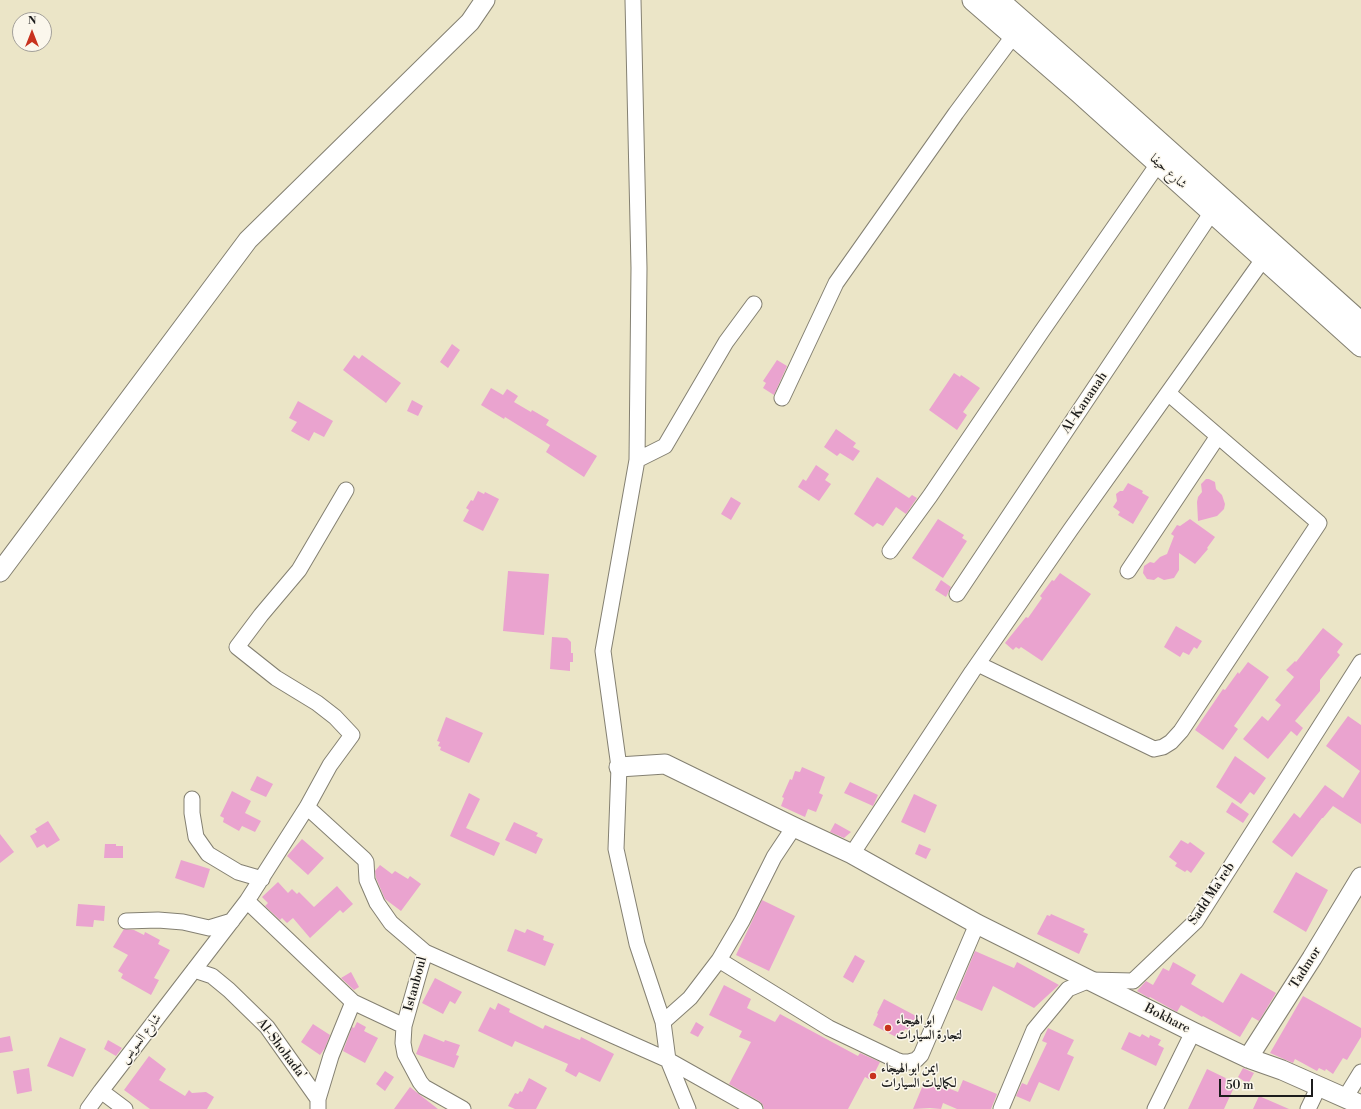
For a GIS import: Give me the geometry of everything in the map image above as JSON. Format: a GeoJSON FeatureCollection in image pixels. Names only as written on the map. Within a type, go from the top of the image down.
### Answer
{"type":"FeatureCollection","features":[{"type":"Feature","properties":{"kind":"main road","name":"شارع حيفا"},"geometry":{"type":"LineString","coordinates":[[973,0],[1361,346]]}},
{"type":"Feature","properties":{"kind":"main road","name":"شارع حيفا"},"geometry":{"type":"LineString","coordinates":[[998,0],[1361,323]]}},
{"type":"Feature","properties":{"kind":"street"},"geometry":{"type":"LineString","coordinates":[[0,572],[248,240],[470,22],[486,0]]}},
{"type":"Feature","properties":{"kind":"street"},"geometry":{"type":"LineString","coordinates":[[633,0],[639,268],[637,460],[603,651],[619,767],[616,849],[637,944],[663,1022],[668,1060],[688,1109]]}},
{"type":"Feature","properties":{"kind":"street"},"geometry":{"type":"LineString","coordinates":[[782,398],[836,283],[956,113],[1014,36]]}},
{"type":"Feature","properties":{"kind":"street"},"geometry":{"type":"LineString","coordinates":[[890,551],[930,496],[1042,330],[1158,164]]}},
{"type":"Feature","properties":{"kind":"street","name":"Al-Kananah"},"geometry":{"type":"LineString","coordinates":[[957,594],[1212,212]]}},
{"type":"Feature","properties":{"kind":"street"},"geometry":{"type":"LineString","coordinates":[[852,854],[978,664],[1264,258]]}},
{"type":"Feature","properties":{"kind":"street"},"geometry":{"type":"LineString","coordinates":[[637,460],[665,446],[726,342],[754,304]]}},
{"type":"Feature","properties":{"kind":"street"},"geometry":{"type":"LineString","coordinates":[[978,664],[1154,749],[1163,747],[1171,742],[1181,731],[1319,522],[1168,393]]}},
{"type":"Feature","properties":{"kind":"street"},"geometry":{"type":"LineString","coordinates":[[1128,571],[1218,436]]}},
{"type":"Feature","properties":{"kind":"street","name":"شارع السويس"},"geometry":{"type":"LineString","coordinates":[[88,1109],[247,901],[308,807],[330,765],[352,735],[335,717],[317,703],[276,678],[237,647],[261,615],[299,570],[346,490]]}},
{"type":"Feature","properties":{"kind":"street","name":"Sadd Ma'reb"},"geometry":{"type":"LineString","coordinates":[[1002,1109],[1034,1030],[1068,989],[1090,980],[1133,981],[1196,921],[1361,662]]}},
{"type":"Feature","properties":{"kind":"street","name":"Bokhare"},"geometry":{"type":"LineString","coordinates":[[619,767],[665,764],[852,854],[977,924],[1193,1032],[1248,1058],[1282,1070],[1353,1102]]}},
{"type":"Feature","properties":{"kind":"street"},"geometry":{"type":"LineString","coordinates":[[192,799],[192,813],[196,837],[208,854],[238,872],[262,879]]}},
{"type":"Feature","properties":{"kind":"street","name":"Istanboul"},"geometry":{"type":"LineString","coordinates":[[308,807],[364,858],[366,862],[367,880],[377,903],[391,923],[425,952],[404,1026],[403,1044],[405,1054],[420,1082],[427,1089],[462,1109]]}},
{"type":"Feature","properties":{"kind":"street"},"geometry":{"type":"LineString","coordinates":[[663,1022],[690,998],[720,960],[742,921],[774,857],[794,827]]}},
{"type":"Feature","properties":{"kind":"street","name":"Tadmor"},"geometry":{"type":"LineString","coordinates":[[1248,1058],[1312,958],[1361,877]]}},
{"type":"Feature","properties":{"kind":"street"},"geometry":{"type":"LineString","coordinates":[[247,901],[353,1002],[404,1026]]}},
{"type":"Feature","properties":{"kind":"street"},"geometry":{"type":"LineString","coordinates":[[126,921],[158,920],[183,922],[209,928],[232,921]]}},
{"type":"Feature","properties":{"kind":"street"},"geometry":{"type":"LineString","coordinates":[[720,960],[829,1028],[896,1060],[909,1062],[916,1060],[921,1055],[977,924]]}},
{"type":"Feature","properties":{"kind":"street"},"geometry":{"type":"LineString","coordinates":[[425,952],[668,1060],[755,1109]]}},
{"type":"Feature","properties":{"kind":"street","name":"Al-Shohada'"},"geometry":{"type":"LineString","coordinates":[[194,970],[212,976],[229,990],[264,1025],[318,1106]]}},
{"type":"Feature","properties":{"kind":"street"},"geometry":{"type":"LineString","coordinates":[[318,1106],[331,1056],[353,1002]]}},
{"type":"Feature","properties":{"kind":"street"},"geometry":{"type":"LineString","coordinates":[[1155,1109],[1193,1032]]}},
{"type":"Feature","properties":{"kind":"street"},"geometry":{"type":"LineString","coordinates":[[1353,1102],[1361,1072]]}},
{"type":"Feature","properties":{"kind":"street"},"geometry":{"type":"LineString","coordinates":[[1308,1109],[1319,1086]]}},
{"type":"Feature","properties":{"kind":"street"},"geometry":{"type":"LineString","coordinates":[[101,1091],[125,1109]]}},
{"type":"Feature","properties":{"kind":"building"},"geometry":{"type":"Polygon","coordinates":[[[452,344],[460,350],[448,368],[440,362],[452,344]]]}},
{"type":"Feature","properties":{"kind":"building"},"geometry":{"type":"Polygon","coordinates":[[[354,355],[359,359],[362,355],[401,383],[386,403],[343,370],[354,355]]]}},
{"type":"Feature","properties":{"kind":"building"},"geometry":{"type":"Polygon","coordinates":[[[777,360],[787,366],[774,395],[763,388],[766,383],[763,381],[777,360]]]}},
{"type":"Feature","properties":{"kind":"building"},"geometry":{"type":"Polygon","coordinates":[[[954,373],[960,377],[961,375],[980,388],[963,412],[967,415],[957,430],[929,410],[954,373]]]}},
{"type":"Feature","properties":{"kind":"building"},"geometry":{"type":"Polygon","coordinates":[[[491,388],[503,395],[507,389],[518,396],[514,402],[549,420],[546,425],[597,456],[584,477],[546,452],[550,445],[505,417],[504,419],[481,405],[491,388]]]}},
{"type":"Feature","properties":{"kind":"building"},"geometry":{"type":"Polygon","coordinates":[[[412,400],[423,406],[418,416],[407,411],[412,400]]]}},
{"type":"Feature","properties":{"kind":"building"},"geometry":{"type":"Polygon","coordinates":[[[298,401],[333,421],[324,437],[314,432],[309,441],[291,431],[297,422],[289,418],[298,401]]]}},
{"type":"Feature","properties":{"kind":"building"},"geometry":{"type":"Polygon","coordinates":[[[836,429],[856,443],[853,447],[860,451],[853,461],[840,453],[837,456],[824,447],[836,429]]]}},
{"type":"Feature","properties":{"kind":"building"},"geometry":{"type":"Polygon","coordinates":[[[816,465],[829,474],[825,480],[831,484],[819,501],[798,487],[803,479],[806,481],[816,465]]]}},
{"type":"Feature","properties":{"kind":"building"},"geometry":{"type":"Polygon","coordinates":[[[877,477],[909,498],[912,495],[917,498],[906,514],[896,507],[883,526],[877,523],[873,527],[854,514],[877,477]]]}},
{"type":"Feature","properties":{"kind":"building"},"geometry":{"type":"Polygon","coordinates":[[[1206,479],[1215,482],[1216,489],[1222,495],[1225,504],[1224,509],[1217,516],[1198,521],[1197,502],[1198,497],[1202,492],[1201,484],[1206,479]]]}},
{"type":"Feature","properties":{"kind":"building"},"geometry":{"type":"Polygon","coordinates":[[[1128,483],[1143,491],[1142,493],[1149,497],[1133,524],[1118,515],[1120,512],[1113,507],[1117,501],[1116,494],[1123,491],[1128,483]]]}},
{"type":"Feature","properties":{"kind":"building"},"geometry":{"type":"Polygon","coordinates":[[[478,491],[484,494],[485,492],[499,499],[483,531],[463,521],[469,510],[466,508],[471,500],[473,501],[478,491]]]}},
{"type":"Feature","properties":{"kind":"building"},"geometry":{"type":"Polygon","coordinates":[[[731,497],[741,503],[731,520],[721,514],[731,497]]]}},
{"type":"Feature","properties":{"kind":"building"},"geometry":{"type":"Polygon","coordinates":[[[938,519],[964,535],[962,538],[967,541],[943,578],[912,558],[938,519]]]}},
{"type":"Feature","properties":{"kind":"building"},"geometry":{"type":"Polygon","coordinates":[[[1190,519],[1215,537],[1207,548],[1208,549],[1195,564],[1179,553],[1179,570],[1174,578],[1164,580],[1158,577],[1154,580],[1147,579],[1143,573],[1144,566],[1150,562],[1154,563],[1160,557],[1167,554],[1174,536],[1171,534],[1177,525],[1180,526],[1190,519]]]}},
{"type":"Feature","properties":{"kind":"building"},"geometry":{"type":"Polygon","coordinates":[[[508,571],[549,574],[544,635],[503,631],[508,571]]]}},
{"type":"Feature","properties":{"kind":"building"},"geometry":{"type":"Polygon","coordinates":[[[1060,573],[1091,594],[1042,661],[1021,647],[1019,649],[1016,647],[1013,650],[1005,643],[1026,617],[1028,618],[1042,598],[1040,596],[1052,580],[1054,581],[1060,573]]]}},
{"type":"Feature","properties":{"kind":"building"},"geometry":{"type":"Polygon","coordinates":[[[941,580],[951,587],[946,597],[935,590],[941,580]]]}},
{"type":"Feature","properties":{"kind":"building"},"geometry":{"type":"Polygon","coordinates":[[[1176,626],[1202,641],[1197,649],[1194,647],[1189,655],[1183,652],[1180,657],[1164,647],[1176,626]]]}},
{"type":"Feature","properties":{"kind":"building"},"geometry":{"type":"Polygon","coordinates":[[[1323,628],[1343,644],[1337,652],[1340,655],[1320,680],[1320,691],[1295,721],[1303,728],[1297,736],[1291,731],[1268,759],[1243,739],[1262,716],[1268,721],[1281,705],[1275,700],[1294,677],[1286,670],[1295,661],[1296,662],[1323,628]]]}},
{"type":"Feature","properties":{"kind":"building"},"geometry":{"type":"Polygon","coordinates":[[[552,637],[567,638],[571,642],[573,662],[570,662],[570,671],[550,669],[552,637]]]}},
{"type":"Feature","properties":{"kind":"building"},"geometry":{"type":"Polygon","coordinates":[[[1248,662],[1269,677],[1234,726],[1238,729],[1223,750],[1195,730],[1223,689],[1225,690],[1238,672],[1239,674],[1248,662]]]}},
{"type":"Feature","properties":{"kind":"building"},"geometry":{"type":"Polygon","coordinates":[[[1348,716],[1361,725],[1361,824],[1333,806],[1292,857],[1272,842],[1294,813],[1300,818],[1325,785],[1343,798],[1360,771],[1326,746],[1348,716]]]}},
{"type":"Feature","properties":{"kind":"building"},"geometry":{"type":"Polygon","coordinates":[[[446,717],[483,733],[469,763],[440,750],[441,747],[438,746],[440,742],[437,741],[446,717]]]}},
{"type":"Feature","properties":{"kind":"building"},"geometry":{"type":"Polygon","coordinates":[[[1235,756],[1266,778],[1254,795],[1250,792],[1241,804],[1216,787],[1235,756]]]}},
{"type":"Feature","properties":{"kind":"building"},"geometry":{"type":"Polygon","coordinates":[[[802,767],[825,777],[819,793],[823,795],[816,812],[808,809],[805,817],[781,806],[784,798],[782,797],[790,779],[792,780],[795,771],[800,772],[802,767]]]}},
{"type":"Feature","properties":{"kind":"building"},"geometry":{"type":"Polygon","coordinates":[[[257,776],[273,784],[266,797],[250,790],[257,776]]]}},
{"type":"Feature","properties":{"kind":"building"},"geometry":{"type":"Polygon","coordinates":[[[850,782],[878,795],[873,806],[844,793],[850,782]]]}},
{"type":"Feature","properties":{"kind":"building"},"geometry":{"type":"Polygon","coordinates":[[[232,791],[251,801],[245,813],[261,821],[255,832],[242,826],[239,831],[223,822],[224,818],[220,816],[232,791]]]}},
{"type":"Feature","properties":{"kind":"building"},"geometry":{"type":"Polygon","coordinates":[[[469,793],[480,799],[466,828],[500,843],[494,856],[450,836],[469,793]]]}},
{"type":"Feature","properties":{"kind":"building"},"geometry":{"type":"Polygon","coordinates":[[[914,794],[937,805],[925,833],[901,822],[914,794]]]}},
{"type":"Feature","properties":{"kind":"building"},"geometry":{"type":"Polygon","coordinates":[[[1232,802],[1249,814],[1243,823],[1226,812],[1232,802]]]}},
{"type":"Feature","properties":{"kind":"building"},"geometry":{"type":"Polygon","coordinates":[[[48,821],[60,840],[47,848],[44,844],[37,848],[30,836],[37,832],[35,829],[48,821]]]}},
{"type":"Feature","properties":{"kind":"building"},"geometry":{"type":"Polygon","coordinates":[[[514,822],[538,833],[536,836],[543,839],[536,854],[505,840],[514,822]]]}},
{"type":"Feature","properties":{"kind":"building"},"geometry":{"type":"Polygon","coordinates":[[[835,823],[851,832],[844,838],[830,832],[835,823]]]}},
{"type":"Feature","properties":{"kind":"building"},"geometry":{"type":"Polygon","coordinates":[[[0,834],[14,852],[0,863],[0,834]]]}},
{"type":"Feature","properties":{"kind":"building"},"geometry":{"type":"Polygon","coordinates":[[[302,839],[324,858],[308,875],[287,856],[302,839]]]}},
{"type":"Feature","properties":{"kind":"building"},"geometry":{"type":"Polygon","coordinates":[[[1181,840],[1188,844],[1190,842],[1205,853],[1191,873],[1187,870],[1185,872],[1175,866],[1177,863],[1169,857],[1181,840]]]}},
{"type":"Feature","properties":{"kind":"building"},"geometry":{"type":"Polygon","coordinates":[[[105,844],[116,844],[116,846],[123,846],[123,858],[104,858],[105,844]]]}},
{"type":"Feature","properties":{"kind":"building"},"geometry":{"type":"Polygon","coordinates":[[[919,844],[931,849],[926,859],[915,854],[919,844]]]}},
{"type":"Feature","properties":{"kind":"building"},"geometry":{"type":"Polygon","coordinates":[[[181,860],[210,869],[204,888],[175,878],[181,860]]]}},
{"type":"Feature","properties":{"kind":"building"},"geometry":{"type":"Polygon","coordinates":[[[380,865],[392,874],[395,871],[408,879],[410,876],[421,884],[401,911],[385,899],[376,878],[375,871],[380,865]]]}},
{"type":"Feature","properties":{"kind":"building"},"geometry":{"type":"Polygon","coordinates":[[[1296,872],[1328,890],[1306,932],[1273,912],[1296,872]]]}},
{"type":"Feature","properties":{"kind":"building"},"geometry":{"type":"Polygon","coordinates":[[[278,882],[288,893],[292,889],[297,894],[299,892],[314,907],[337,886],[353,904],[343,913],[340,910],[310,938],[293,918],[287,923],[282,918],[280,920],[265,906],[268,903],[262,897],[278,882]]]}},
{"type":"Feature","properties":{"kind":"building"},"geometry":{"type":"Polygon","coordinates":[[[762,900],[795,916],[769,971],[736,955],[762,900]]]}},
{"type":"Feature","properties":{"kind":"building"},"geometry":{"type":"Polygon","coordinates":[[[78,904],[105,906],[104,921],[94,920],[93,927],[76,926],[78,904]]]}},
{"type":"Feature","properties":{"kind":"building"},"geometry":{"type":"Polygon","coordinates":[[[1051,914],[1085,929],[1083,932],[1088,934],[1079,954],[1037,934],[1047,915],[1050,916],[1051,914]]]}},
{"type":"Feature","properties":{"kind":"building"},"geometry":{"type":"Polygon","coordinates":[[[124,929],[134,930],[144,935],[145,932],[160,940],[158,944],[170,950],[154,978],[159,980],[151,995],[121,978],[123,974],[118,971],[128,955],[113,947],[124,929]]]}},
{"type":"Feature","properties":{"kind":"building"},"geometry":{"type":"Polygon","coordinates":[[[515,929],[525,933],[527,929],[544,936],[543,940],[554,944],[545,966],[507,951],[515,929]]]}},
{"type":"Feature","properties":{"kind":"building"},"geometry":{"type":"Polygon","coordinates":[[[975,951],[1014,968],[1017,962],[1059,985],[1034,1008],[993,986],[982,1011],[955,999],[975,951]]]}},
{"type":"Feature","properties":{"kind":"building"},"geometry":{"type":"Polygon","coordinates":[[[855,955],[865,961],[853,983],[843,977],[855,955]]]}},
{"type":"Feature","properties":{"kind":"building"},"geometry":{"type":"Polygon","coordinates":[[[1173,962],[1196,975],[1191,984],[1223,1003],[1241,973],[1276,993],[1259,1021],[1252,1017],[1240,1037],[1181,1005],[1177,1012],[1137,991],[1146,981],[1153,985],[1163,968],[1169,971],[1173,962]]]}},
{"type":"Feature","properties":{"kind":"building"},"geometry":{"type":"Polygon","coordinates":[[[351,972],[359,987],[354,990],[341,978],[351,972]]]}},
{"type":"Feature","properties":{"kind":"building"},"geometry":{"type":"Polygon","coordinates":[[[435,978],[462,992],[455,1004],[450,1001],[443,1014],[422,1003],[435,978]]]}},
{"type":"Feature","properties":{"kind":"building"},"geometry":{"type":"Polygon","coordinates":[[[724,985],[751,999],[747,1008],[775,1022],[780,1014],[858,1056],[860,1053],[880,1062],[871,1080],[865,1077],[848,1109],[764,1109],[763,1105],[759,1101],[729,1084],[751,1042],[739,1037],[742,1031],[709,1015],[724,985]]]}},
{"type":"Feature","properties":{"kind":"building"},"geometry":{"type":"Polygon","coordinates":[[[1303,996],[1361,1028],[1361,1037],[1347,1060],[1343,1058],[1333,1074],[1326,1069],[1325,1071],[1319,1068],[1317,1071],[1295,1059],[1293,1063],[1270,1053],[1303,996]]]}},
{"type":"Feature","properties":{"kind":"building"},"geometry":{"type":"Polygon","coordinates":[[[884,999],[916,1016],[909,1030],[905,1029],[900,1039],[873,1025],[884,999]]]}},
{"type":"Feature","properties":{"kind":"building"},"geometry":{"type":"Polygon","coordinates":[[[498,1003],[510,1009],[509,1012],[543,1029],[545,1025],[580,1040],[581,1037],[614,1054],[600,1082],[579,1072],[576,1077],[565,1071],[568,1064],[515,1041],[512,1047],[478,1031],[490,1007],[495,1010],[498,1003]]]}},
{"type":"Feature","properties":{"kind":"building"},"geometry":{"type":"Polygon","coordinates":[[[357,1022],[366,1027],[364,1031],[378,1038],[365,1063],[343,1051],[352,1027],[354,1028],[357,1022]]]}},
{"type":"Feature","properties":{"kind":"building"},"geometry":{"type":"Polygon","coordinates":[[[696,1022],[704,1027],[698,1037],[690,1033],[696,1022]]]}},
{"type":"Feature","properties":{"kind":"building"},"geometry":{"type":"Polygon","coordinates":[[[313,1024],[330,1035],[325,1048],[320,1055],[301,1042],[313,1024]]]}},
{"type":"Feature","properties":{"kind":"building"},"geometry":{"type":"Polygon","coordinates":[[[1048,1028],[1074,1040],[1067,1054],[1074,1057],[1059,1091],[1039,1082],[1030,1102],[1016,1096],[1022,1083],[1027,1085],[1047,1043],[1042,1041],[1048,1028]]]}},
{"type":"Feature","properties":{"kind":"building"},"geometry":{"type":"Polygon","coordinates":[[[1129,1032],[1140,1037],[1142,1034],[1149,1038],[1150,1035],[1161,1040],[1158,1045],[1164,1048],[1156,1066],[1121,1049],[1129,1032]]]}},
{"type":"Feature","properties":{"kind":"building"},"geometry":{"type":"Polygon","coordinates":[[[424,1034],[444,1042],[445,1040],[460,1045],[456,1055],[459,1056],[454,1068],[416,1054],[424,1034]]]}},
{"type":"Feature","properties":{"kind":"building"},"geometry":{"type":"Polygon","coordinates":[[[10,1036],[13,1051],[0,1053],[0,1038],[10,1036]]]}},
{"type":"Feature","properties":{"kind":"building"},"geometry":{"type":"Polygon","coordinates":[[[60,1037],[86,1049],[73,1077],[47,1066],[60,1037]]]}},
{"type":"Feature","properties":{"kind":"building"},"geometry":{"type":"Polygon","coordinates":[[[108,1040],[122,1048],[116,1056],[104,1049],[108,1040]]]}},
{"type":"Feature","properties":{"kind":"building"},"geometry":{"type":"Polygon","coordinates":[[[149,1056],[166,1069],[159,1080],[185,1096],[189,1090],[192,1093],[206,1092],[214,1097],[207,1109],[150,1109],[124,1090],[149,1056]]]}},
{"type":"Feature","properties":{"kind":"building"},"geometry":{"type":"Polygon","coordinates":[[[29,1068],[32,1091],[17,1094],[13,1071],[29,1068]]]}},
{"type":"Feature","properties":{"kind":"building"},"geometry":{"type":"Polygon","coordinates":[[[1243,1068],[1254,1073],[1248,1084],[1238,1077],[1243,1068]]]}},
{"type":"Feature","properties":{"kind":"building"},"geometry":{"type":"Polygon","coordinates":[[[1207,1069],[1236,1083],[1224,1109],[1188,1109],[1207,1069]]]}},
{"type":"Feature","properties":{"kind":"building"},"geometry":{"type":"Polygon","coordinates":[[[385,1071],[394,1077],[385,1091],[376,1084],[385,1071]]]}},
{"type":"Feature","properties":{"kind":"building"},"geometry":{"type":"Polygon","coordinates":[[[529,1078],[547,1088],[536,1109],[515,1109],[508,1106],[515,1093],[518,1094],[520,1091],[522,1092],[529,1078]]]}},
{"type":"Feature","properties":{"kind":"building"},"geometry":{"type":"Polygon","coordinates":[[[963,1080],[997,1094],[991,1109],[957,1109],[943,1103],[941,1109],[913,1109],[923,1085],[937,1084],[958,1092],[963,1080]]]}},
{"type":"Feature","properties":{"kind":"building"},"geometry":{"type":"Polygon","coordinates":[[[410,1087],[420,1095],[438,1109],[394,1109],[410,1087]]]}},
{"type":"Feature","properties":{"kind":"building"},"geometry":{"type":"Polygon","coordinates":[[[1259,1096],[1289,1109],[1253,1109],[1259,1096]]]}},
{"type":"Feature","properties":{"kind":"place","name":"ابو الهيجاء لتجارة السيارات"},"geometry":{"type":"Point","coordinates":[888,1028]}},
{"type":"Feature","properties":{"kind":"place","name":"ايمن ابو الهيجاء لكماليات السيارات"},"geometry":{"type":"Point","coordinates":[873,1076]}}]}
